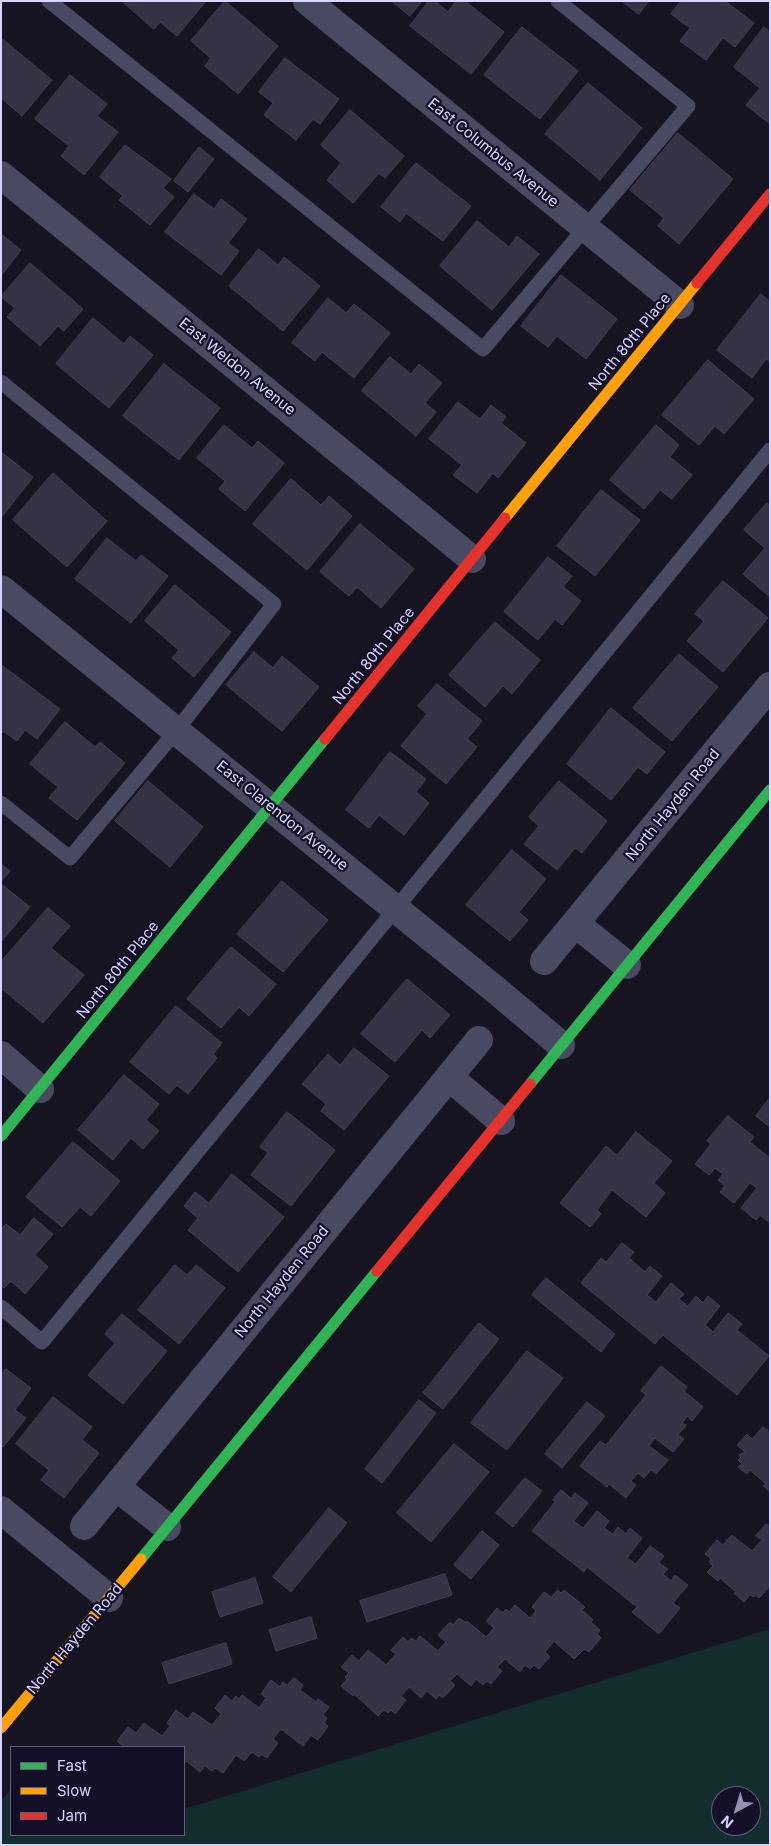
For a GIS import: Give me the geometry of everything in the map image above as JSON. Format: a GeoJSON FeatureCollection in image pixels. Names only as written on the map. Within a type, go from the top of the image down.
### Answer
{"type":"FeatureCollection","features":[{"type":"Feature","properties":{"kind":"main road","name":"North 80th Place"},"geometry":{"type":"LineString","coordinates":[[1,1136],[770,194]]}},
{"type":"Feature","properties":{"kind":"main road","name":"North Hayden Road"},"geometry":{"type":"LineString","coordinates":[[2,1724],[167,1527],[501,1121],[770,790]]}},
{"type":"Feature","properties":{"kind":"street","name":"East Columbus Avenue"},"geometry":{"type":"LineString","coordinates":[[307,1],[680,305]]}},
{"type":"Feature","properties":{"kind":"street","name":"East Weldon Avenue"},"geometry":{"type":"LineString","coordinates":[[1,175],[472,559]]}},
{"type":"Feature","properties":{"kind":"street","name":"East Clarendon Avenue"},"geometry":{"type":"LineString","coordinates":[[1,589],[177,730],[561,1045]]}},
{"type":"Feature","properties":{"kind":"street","name":"North Hayden Road"},"geometry":{"type":"LineString","coordinates":[[544,961],[770,686]]}},
{"type":"Feature","properties":{"kind":"street"},"geometry":{"type":"LineString","coordinates":[[576,924],[627,964]]}},
{"type":"Feature","properties":{"kind":"street","name":"North Hayden Road"},"geometry":{"type":"LineString","coordinates":[[84,1526],[479,1040]]}},
{"type":"Feature","properties":{"kind":"street"},"geometry":{"type":"LineString","coordinates":[[1,1055],[40,1089]]}},
{"type":"Feature","properties":{"kind":"street"},"geometry":{"type":"LineString","coordinates":[[449,1077],[501,1121]]}},
{"type":"Feature","properties":{"kind":"street"},"geometry":{"type":"LineString","coordinates":[[116,1487],[167,1527]]}},
{"type":"Feature","properties":{"kind":"street"},"geometry":{"type":"LineString","coordinates":[[1,1510],[108,1598]]}},
{"type":"Feature","properties":{"kind":"lane"},"geometry":{"type":"LineString","coordinates":[[49,1],[483,349],[688,106],[558,1]]}},
{"type":"Feature","properties":{"kind":"lane"},"geometry":{"type":"LineString","coordinates":[[1,382],[274,604],[177,730],[70,858],[1,803]]}},
{"type":"Feature","properties":{"kind":"lane"},"geometry":{"type":"LineString","coordinates":[[1,1307],[42,1342],[770,450]]}},
{"type":"Feature","properties":{"kind":"green space"},"geometry":{"type":"Polygon","coordinates":[[[770,1629],[770,1845],[1,1845],[1,1801],[10,1790],[10,1836],[185,1836],[185,1809],[770,1629]]]}},
{"type":"Feature","properties":{"kind":"building"},"geometry":{"type":"Polygon","coordinates":[[[122,1],[206,1],[177,36],[160,22],[154,29],[122,1]]]}},
{"type":"Feature","properties":{"kind":"building"},"geometry":{"type":"Polygon","coordinates":[[[225,1],[278,46],[238,94],[205,66],[211,58],[191,41],[225,1]]]}},
{"type":"Feature","properties":{"kind":"building"},"geometry":{"type":"Polygon","coordinates":[[[392,1],[422,1],[410,16],[392,1]]]}},
{"type":"Feature","properties":{"kind":"building"},"geometry":{"type":"Polygon","coordinates":[[[429,1],[435,1],[448,12],[456,1],[465,1],[504,32],[471,74],[410,26],[429,1]]]}},
{"type":"Feature","properties":{"kind":"building"},"geometry":{"type":"Polygon","coordinates":[[[622,1],[649,1],[639,14],[622,1]]]}},
{"type":"Feature","properties":{"kind":"building"},"geometry":{"type":"Polygon","coordinates":[[[681,1],[725,1],[754,23],[735,47],[723,38],[706,60],[680,41],[690,28],[671,14],[681,1]]]}},
{"type":"Feature","properties":{"kind":"building"},"geometry":{"type":"Polygon","coordinates":[[[522,27],[578,71],[540,119],[484,75],[522,27]]]}},
{"type":"Feature","properties":{"kind":"building"},"geometry":{"type":"Polygon","coordinates":[[[764,27],[770,32],[770,124],[746,105],[760,88],[734,67],[764,27]]]}},
{"type":"Feature","properties":{"kind":"building"},"geometry":{"type":"Polygon","coordinates":[[[1,38],[52,80],[22,116],[1,98],[1,38]]]}},
{"type":"Feature","properties":{"kind":"building"},"geometry":{"type":"Polygon","coordinates":[[[285,58],[339,99],[320,124],[313,119],[296,140],[264,115],[273,103],[259,92],[285,58]]]}},
{"type":"Feature","properties":{"kind":"building"},"geometry":{"type":"Polygon","coordinates":[[[70,75],[107,104],[97,116],[118,132],[84,175],[61,156],[69,146],[35,119],[70,75]]]}},
{"type":"Feature","properties":{"kind":"building"},"geometry":{"type":"Polygon","coordinates":[[[588,83],[642,128],[600,180],[545,134],[588,83]]]}},
{"type":"Feature","properties":{"kind":"building"},"geometry":{"type":"Polygon","coordinates":[[[350,110],[404,156],[385,178],[379,173],[353,203],[327,180],[341,163],[321,145],[350,110]]]}},
{"type":"Feature","properties":{"kind":"building"},"geometry":{"type":"Polygon","coordinates":[[[678,133],[733,179],[679,244],[658,226],[664,218],[630,190],[678,133]]]}},
{"type":"Feature","properties":{"kind":"building"},"geometry":{"type":"Polygon","coordinates":[[[125,145],[171,179],[163,188],[174,197],[150,225],[119,200],[123,196],[100,177],[125,145]]]}},
{"type":"Feature","properties":{"kind":"building"},"geometry":{"type":"Polygon","coordinates":[[[199,147],[214,159],[188,192],[174,181],[199,147]]]}},
{"type":"Feature","properties":{"kind":"building"},"geometry":{"type":"Polygon","coordinates":[[[416,163],[471,206],[443,241],[406,213],[400,222],[381,207],[416,163]]]}},
{"type":"Feature","properties":{"kind":"building"},"geometry":{"type":"Polygon","coordinates":[[[194,194],[214,209],[221,199],[247,219],[228,243],[239,251],[221,275],[165,232],[194,194]]]}},
{"type":"Feature","properties":{"kind":"building"},"geometry":{"type":"Polygon","coordinates":[[[477,221],[509,247],[517,236],[539,254],[492,310],[440,266],[477,221]]]}},
{"type":"Feature","properties":{"kind":"building"},"geometry":{"type":"Polygon","coordinates":[[[1,234],[21,250],[1,276],[1,234]]]}},
{"type":"Feature","properties":{"kind":"building"},"geometry":{"type":"Polygon","coordinates":[[[259,249],[278,265],[284,257],[320,286],[283,331],[229,286],[259,249]]]}},
{"type":"Feature","properties":{"kind":"building"},"geometry":{"type":"Polygon","coordinates":[[[30,263],[83,309],[64,331],[58,326],[40,346],[7,317],[15,308],[1,297],[30,263]]]}},
{"type":"Feature","properties":{"kind":"building"},"geometry":{"type":"Polygon","coordinates":[[[561,275],[617,319],[586,359],[557,336],[548,347],[521,326],[561,275]]]}},
{"type":"Feature","properties":{"kind":"building"},"geometry":{"type":"Polygon","coordinates":[[[761,294],[770,302],[770,362],[766,359],[752,378],[717,350],[761,294]]]}},
{"type":"Feature","properties":{"kind":"building"},"geometry":{"type":"Polygon","coordinates":[[[328,298],[346,313],[354,304],[390,333],[354,378],[322,352],[315,361],[292,343],[328,298]]]}},
{"type":"Feature","properties":{"kind":"building"},"geometry":{"type":"Polygon","coordinates":[[[93,318],[124,344],[130,336],[153,355],[109,408],[56,364],[93,318]]]}},
{"type":"Feature","properties":{"kind":"building"},"geometry":{"type":"Polygon","coordinates":[[[390,357],[411,374],[419,364],[442,383],[425,403],[436,412],[416,436],[362,391],[390,357]]]}},
{"type":"Feature","properties":{"kind":"building"},"geometry":{"type":"Polygon","coordinates":[[[708,360],[754,399],[724,434],[715,426],[699,445],[662,415],[708,360]]]}},
{"type":"Feature","properties":{"kind":"building"},"geometry":{"type":"Polygon","coordinates":[[[164,364],[220,408],[179,460],[123,416],[164,364]]]}},
{"type":"Feature","properties":{"kind":"building"},"geometry":{"type":"Polygon","coordinates":[[[458,402],[480,419],[491,405],[506,417],[501,423],[526,443],[498,478],[493,473],[477,493],[453,475],[462,465],[429,439],[458,402]]]}},
{"type":"Feature","properties":{"kind":"building"},"geometry":{"type":"Polygon","coordinates":[[[224,425],[252,448],[258,441],[284,463],[245,511],[219,489],[225,481],[197,458],[224,425]]]}},
{"type":"Feature","properties":{"kind":"building"},"geometry":{"type":"Polygon","coordinates":[[[656,425],[679,445],[670,457],[692,475],[672,499],[660,490],[644,509],[610,480],[656,425]]]}},
{"type":"Feature","properties":{"kind":"building"},"geometry":{"type":"Polygon","coordinates":[[[1,452],[33,477],[1,518],[1,452]]]}},
{"type":"Feature","properties":{"kind":"building"},"geometry":{"type":"Polygon","coordinates":[[[53,473],[107,521],[67,567],[13,520],[53,473]]]}},
{"type":"Feature","properties":{"kind":"building"},"geometry":{"type":"Polygon","coordinates":[[[291,479],[321,505],[329,496],[352,516],[307,570],[253,524],[291,479]]]}},
{"type":"Feature","properties":{"kind":"building"},"geometry":{"type":"Polygon","coordinates":[[[601,490],[640,520],[595,576],[557,546],[601,490]]]}},
{"type":"Feature","properties":{"kind":"building"},"geometry":{"type":"Polygon","coordinates":[[[767,503],[770,505],[770,597],[743,574],[765,548],[744,530],[767,503]]]}},
{"type":"Feature","properties":{"kind":"building"},"geometry":{"type":"Polygon","coordinates":[[[360,524],[414,569],[381,608],[357,587],[349,596],[320,572],[360,524]]]}},
{"type":"Feature","properties":{"kind":"building"},"geometry":{"type":"Polygon","coordinates":[[[107,538],[136,561],[141,555],[168,576],[131,623],[75,579],[107,538]]]}},
{"type":"Feature","properties":{"kind":"building"},"geometry":{"type":"Polygon","coordinates":[[[548,557],[572,576],[563,587],[581,601],[562,625],[555,619],[538,640],[504,612],[548,557]]]}},
{"type":"Feature","properties":{"kind":"building"},"geometry":{"type":"Polygon","coordinates":[[[723,581],[768,618],[723,672],[687,641],[704,621],[695,614],[723,581]]]}},
{"type":"Feature","properties":{"kind":"building"},"geometry":{"type":"Polygon","coordinates":[[[175,585],[231,632],[194,677],[172,658],[179,650],[145,621],[175,585]]]}},
{"type":"Feature","properties":{"kind":"building"},"geometry":{"type":"Polygon","coordinates":[[[495,622],[540,660],[512,694],[503,686],[485,707],[449,675],[495,622]]]}},
{"type":"Feature","properties":{"kind":"building"},"geometry":{"type":"Polygon","coordinates":[[[254,652],[273,668],[282,656],[319,687],[282,731],[226,685],[254,652]]]}},
{"type":"Feature","properties":{"kind":"building"},"geometry":{"type":"Polygon","coordinates":[[[679,654],[718,687],[672,741],[633,708],[679,654]]]}},
{"type":"Feature","properties":{"kind":"building"},"geometry":{"type":"Polygon","coordinates":[[[3,666],[60,709],[37,739],[25,730],[17,741],[3,731],[1,734],[1,668],[3,666]]]}},
{"type":"Feature","properties":{"kind":"building"},"geometry":{"type":"Polygon","coordinates":[[[437,684],[482,721],[467,739],[477,747],[446,784],[401,746],[427,714],[418,706],[437,684]]]}},
{"type":"Feature","properties":{"kind":"building"},"geometry":{"type":"Polygon","coordinates":[[[611,708],[665,752],[647,774],[638,767],[611,800],[567,764],[611,708]]]}},
{"type":"Feature","properties":{"kind":"building"},"geometry":{"type":"Polygon","coordinates":[[[65,722],[95,747],[100,742],[125,763],[77,820],[49,798],[58,787],[30,764],[65,722]]]}},
{"type":"Feature","properties":{"kind":"building"},"geometry":{"type":"Polygon","coordinates":[[[390,752],[426,779],[416,792],[429,803],[404,835],[379,815],[369,828],[346,810],[390,752]]]}},
{"type":"Feature","properties":{"kind":"building"},"geometry":{"type":"Polygon","coordinates":[[[148,781],[203,827],[170,867],[115,821],[148,781]]]}},
{"type":"Feature","properties":{"kind":"building"},"geometry":{"type":"Polygon","coordinates":[[[559,781],[607,821],[582,853],[575,848],[557,870],[524,844],[539,826],[529,817],[559,781]]]}},
{"type":"Feature","properties":{"kind":"building"},"geometry":{"type":"Polygon","coordinates":[[[512,850],[546,879],[519,912],[528,920],[510,941],[466,905],[512,850]]]}},
{"type":"Feature","properties":{"kind":"building"},"geometry":{"type":"Polygon","coordinates":[[[1,864],[10,871],[1,882],[1,864]]]}},
{"type":"Feature","properties":{"kind":"building"},"geometry":{"type":"Polygon","coordinates":[[[282,881],[328,920],[283,972],[237,934],[282,881]]]}},
{"type":"Feature","properties":{"kind":"building"},"geometry":{"type":"Polygon","coordinates":[[[1,884],[30,907],[1,942],[1,884]]]}},
{"type":"Feature","properties":{"kind":"building"},"geometry":{"type":"Polygon","coordinates":[[[48,908],[70,926],[51,948],[84,975],[43,1023],[1,988],[1,962],[48,908]]]}},
{"type":"Feature","properties":{"kind":"building"},"geometry":{"type":"Polygon","coordinates":[[[231,947],[276,984],[249,1016],[239,1007],[221,1028],[187,999],[231,947]]]}},
{"type":"Feature","properties":{"kind":"building"},"geometry":{"type":"Polygon","coordinates":[[[407,979],[450,1015],[430,1038],[422,1030],[395,1062],[361,1034],[407,979]]]}},
{"type":"Feature","properties":{"kind":"building"},"geometry":{"type":"Polygon","coordinates":[[[176,1006],[222,1043],[213,1054],[217,1058],[188,1094],[177,1085],[169,1094],[130,1062],[176,1006]]]}},
{"type":"Feature","properties":{"kind":"building"},"geometry":{"type":"Polygon","coordinates":[[[354,1048],[389,1076],[344,1130],[321,1111],[326,1104],[302,1084],[328,1054],[340,1065],[354,1048]]]}},
{"type":"Feature","properties":{"kind":"building"},"geometry":{"type":"Polygon","coordinates":[[[124,1075],[159,1104],[146,1120],[159,1131],[143,1149],[131,1138],[113,1160],[78,1130],[124,1075]]]}},
{"type":"Feature","properties":{"kind":"building"},"geometry":{"type":"Polygon","coordinates":[[[770,1099],[770,1127],[756,1116],[770,1099]]]}},
{"type":"Feature","properties":{"kind":"building"},"geometry":{"type":"Polygon","coordinates":[[[287,1112],[335,1150],[291,1206],[251,1175],[268,1153],[260,1147],[287,1112]]]}},
{"type":"Feature","properties":{"kind":"building"},"geometry":{"type":"Polygon","coordinates":[[[728,1116],[754,1137],[750,1142],[770,1158],[769,1222],[760,1215],[756,1220],[741,1208],[757,1188],[750,1183],[734,1203],[720,1192],[725,1186],[718,1180],[723,1174],[715,1168],[709,1175],[695,1164],[711,1144],[707,1141],[728,1116]]]}},
{"type":"Feature","properties":{"kind":"building"},"geometry":{"type":"Polygon","coordinates":[[[636,1132],[672,1161],[654,1183],[665,1193],[646,1217],[612,1190],[597,1210],[601,1214],[590,1227],[560,1203],[606,1146],[617,1155],[636,1132]]]}},
{"type":"Feature","properties":{"kind":"building"},"geometry":{"type":"Polygon","coordinates":[[[73,1142],[120,1181],[91,1216],[80,1207],[62,1227],[26,1197],[73,1142]]]}},
{"type":"Feature","properties":{"kind":"building"},"geometry":{"type":"Polygon","coordinates":[[[232,1174],[284,1217],[238,1272],[188,1230],[198,1218],[184,1206],[195,1192],[209,1203],[232,1174]]]}},
{"type":"Feature","properties":{"kind":"building"},"geometry":{"type":"Polygon","coordinates":[[[34,1218],[53,1234],[35,1255],[48,1267],[25,1294],[11,1281],[4,1288],[1,1286],[1,1229],[6,1224],[20,1235],[34,1218]]]}},
{"type":"Feature","properties":{"kind":"building"},"geometry":{"type":"Polygon","coordinates":[[[622,1243],[634,1252],[629,1258],[645,1272],[650,1266],[662,1276],[647,1295],[656,1302],[671,1283],[684,1294],[679,1299],[688,1306],[696,1296],[703,1303],[708,1296],[720,1306],[705,1325],[713,1332],[728,1313],[742,1324],[737,1330],[769,1356],[737,1395],[663,1335],[655,1344],[581,1283],[601,1258],[606,1262],[622,1243]]]}},
{"type":"Feature","properties":{"kind":"building"},"geometry":{"type":"Polygon","coordinates":[[[175,1265],[187,1275],[196,1265],[225,1288],[179,1344],[138,1310],[175,1265]]]}},
{"type":"Feature","properties":{"kind":"building"},"geometry":{"type":"Polygon","coordinates":[[[546,1278],[615,1334],[601,1352],[532,1295],[546,1278]]]}},
{"type":"Feature","properties":{"kind":"building"},"geometry":{"type":"Polygon","coordinates":[[[122,1314],[167,1351],[123,1404],[88,1375],[115,1343],[105,1334],[122,1314]]]}},
{"type":"Feature","properties":{"kind":"building"},"geometry":{"type":"Polygon","coordinates":[[[479,1323],[499,1339],[443,1409],[423,1393],[479,1323]]]}},
{"type":"Feature","properties":{"kind":"building"},"geometry":{"type":"Polygon","coordinates":[[[527,1351],[563,1378],[507,1450],[471,1423],[527,1351]]]}},
{"type":"Feature","properties":{"kind":"building"},"geometry":{"type":"Polygon","coordinates":[[[661,1366],[687,1387],[684,1391],[703,1407],[692,1421],[687,1416],[682,1423],[686,1425],[678,1435],[684,1439],[673,1452],[655,1438],[649,1446],[668,1460],[656,1474],[651,1470],[644,1478],[638,1473],[631,1481],[636,1485],[626,1498],[609,1484],[607,1487],[580,1466],[600,1441],[606,1445],[646,1395],[641,1391],[661,1366]]]}},
{"type":"Feature","properties":{"kind":"building"},"geometry":{"type":"Polygon","coordinates":[[[6,1369],[31,1388],[15,1410],[26,1418],[3,1447],[1,1445],[1,1375],[6,1369]]]}},
{"type":"Feature","properties":{"kind":"building"},"geometry":{"type":"Polygon","coordinates":[[[53,1397],[92,1427],[82,1440],[99,1453],[64,1498],[41,1480],[49,1470],[16,1444],[53,1397]]]}},
{"type":"Feature","properties":{"kind":"building"},"geometry":{"type":"Polygon","coordinates":[[[419,1400],[436,1413],[382,1483],[365,1469],[419,1400]]]}},
{"type":"Feature","properties":{"kind":"building"},"geometry":{"type":"Polygon","coordinates":[[[587,1402],[605,1416],[562,1468],[545,1454],[587,1402]]]}},
{"type":"Feature","properties":{"kind":"building"},"geometry":{"type":"Polygon","coordinates":[[[763,1427],[770,1432],[770,1492],[763,1486],[766,1484],[750,1470],[747,1474],[738,1467],[742,1464],[738,1460],[741,1457],[739,1455],[745,1452],[737,1445],[747,1434],[752,1439],[763,1427]]]}},
{"type":"Feature","properties":{"kind":"building"},"geometry":{"type":"Polygon","coordinates":[[[454,1444],[489,1472],[431,1542],[397,1513],[454,1444]]]}},
{"type":"Feature","properties":{"kind":"building"},"geometry":{"type":"Polygon","coordinates":[[[525,1478],[542,1491],[513,1527],[496,1513],[525,1478]]]}},
{"type":"Feature","properties":{"kind":"building"},"geometry":{"type":"Polygon","coordinates":[[[561,1490],[571,1498],[575,1493],[588,1503],[574,1521],[583,1528],[597,1511],[609,1521],[604,1528],[613,1534],[618,1527],[626,1534],[630,1528],[642,1538],[627,1558],[636,1564],[650,1546],[664,1556],[659,1563],[668,1569],[663,1574],[671,1581],[675,1575],[688,1585],[673,1603],[680,1608],[659,1634],[632,1612],[637,1607],[587,1567],[584,1572],[532,1531],[555,1502],[553,1500],[561,1490]]]}},
{"type":"Feature","properties":{"kind":"building"},"geometry":{"type":"Polygon","coordinates":[[[329,1508],[347,1523],[291,1592],[273,1577],[329,1508]]]}},
{"type":"Feature","properties":{"kind":"building"},"geometry":{"type":"Polygon","coordinates":[[[766,1524],[770,1526],[770,1580],[768,1582],[770,1586],[759,1598],[755,1595],[754,1597],[750,1595],[744,1602],[720,1578],[718,1581],[707,1572],[713,1566],[709,1562],[711,1559],[705,1554],[717,1540],[723,1545],[732,1535],[752,1551],[762,1540],[756,1536],[766,1524]]]}},
{"type":"Feature","properties":{"kind":"building"},"geometry":{"type":"Polygon","coordinates":[[[482,1531],[499,1545],[471,1579],[454,1565],[482,1531]]]}},
{"type":"Feature","properties":{"kind":"building"},"geometry":{"type":"Polygon","coordinates":[[[445,1574],[452,1595],[367,1622],[360,1601],[445,1574]]]}},
{"type":"Feature","properties":{"kind":"building"},"geometry":{"type":"Polygon","coordinates":[[[255,1578],[263,1603],[220,1617],[212,1592],[255,1578]]]}},
{"type":"Feature","properties":{"kind":"building"},"geometry":{"type":"Polygon","coordinates":[[[558,1590],[561,1593],[564,1590],[585,1607],[582,1610],[600,1630],[597,1634],[601,1638],[589,1652],[584,1649],[574,1659],[554,1641],[545,1652],[550,1657],[539,1669],[534,1665],[530,1669],[525,1665],[520,1672],[505,1659],[497,1667],[502,1671],[491,1684],[487,1681],[483,1685],[476,1679],[471,1686],[457,1674],[450,1681],[455,1685],[443,1698],[439,1695],[436,1699],[427,1691],[421,1698],[409,1687],[401,1696],[406,1700],[395,1714],[391,1710],[388,1713],[384,1710],[378,1716],[354,1694],[353,1696],[341,1686],[349,1673],[341,1667],[352,1655],[359,1661],[368,1650],[386,1665],[396,1654],[391,1650],[403,1637],[408,1642],[411,1638],[416,1641],[420,1636],[438,1651],[446,1642],[438,1635],[450,1622],[453,1625],[459,1618],[466,1623],[467,1621],[486,1637],[494,1628],[486,1621],[497,1608],[503,1613],[506,1609],[509,1612],[515,1605],[530,1618],[536,1611],[532,1607],[544,1592],[551,1597],[558,1590]]]}},
{"type":"Feature","properties":{"kind":"building"},"geometry":{"type":"Polygon","coordinates":[[[311,1617],[317,1638],[276,1651],[269,1630],[311,1617]]]}},
{"type":"Feature","properties":{"kind":"building"},"geometry":{"type":"Polygon","coordinates":[[[226,1643],[232,1664],[169,1684],[162,1663],[226,1643]]]}},
{"type":"Feature","properties":{"kind":"building"},"geometry":{"type":"Polygon","coordinates":[[[294,1678],[303,1685],[300,1690],[316,1702],[318,1699],[329,1707],[323,1715],[327,1718],[324,1723],[328,1726],[318,1740],[311,1735],[303,1746],[281,1729],[273,1739],[278,1743],[267,1758],[261,1754],[259,1757],[252,1752],[244,1761],[236,1755],[223,1773],[215,1768],[212,1771],[205,1766],[200,1772],[186,1761],[185,1762],[185,1746],[123,1746],[117,1741],[128,1727],[136,1733],[144,1723],[162,1736],[170,1726],[167,1723],[176,1710],[188,1719],[193,1712],[212,1725],[221,1714],[215,1708],[225,1695],[232,1701],[236,1696],[239,1699],[242,1695],[259,1708],[266,1698],[261,1694],[271,1680],[280,1687],[283,1682],[287,1685],[294,1678]]]}},
{"type":"Feature","properties":{"kind":"traffic: fast"},"geometry":{"type":"LineString","coordinates":[[1,1136],[325,739]]}},
{"type":"Feature","properties":{"kind":"traffic: fast"},"geometry":{"type":"LineString","coordinates":[[530,1084],[770,790]]}},
{"type":"Feature","properties":{"kind":"traffic: fast"},"geometry":{"type":"LineString","coordinates":[[141,1559],[377,1271]]}},
{"type":"Feature","properties":{"kind":"traffic: slow"},"geometry":{"type":"LineString","coordinates":[[505,518],[697,283]]}},
{"type":"Feature","properties":{"kind":"traffic: slow"},"geometry":{"type":"LineString","coordinates":[[1,1728],[141,1559]]}},
{"type":"Feature","properties":{"kind":"traffic: jam"},"geometry":{"type":"LineString","coordinates":[[697,283],[770,194]]}},
{"type":"Feature","properties":{"kind":"traffic: jam"},"geometry":{"type":"LineString","coordinates":[[325,739],[505,518]]}},
{"type":"Feature","properties":{"kind":"traffic: jam"},"geometry":{"type":"LineString","coordinates":[[377,1271],[530,1084]]}}]}
